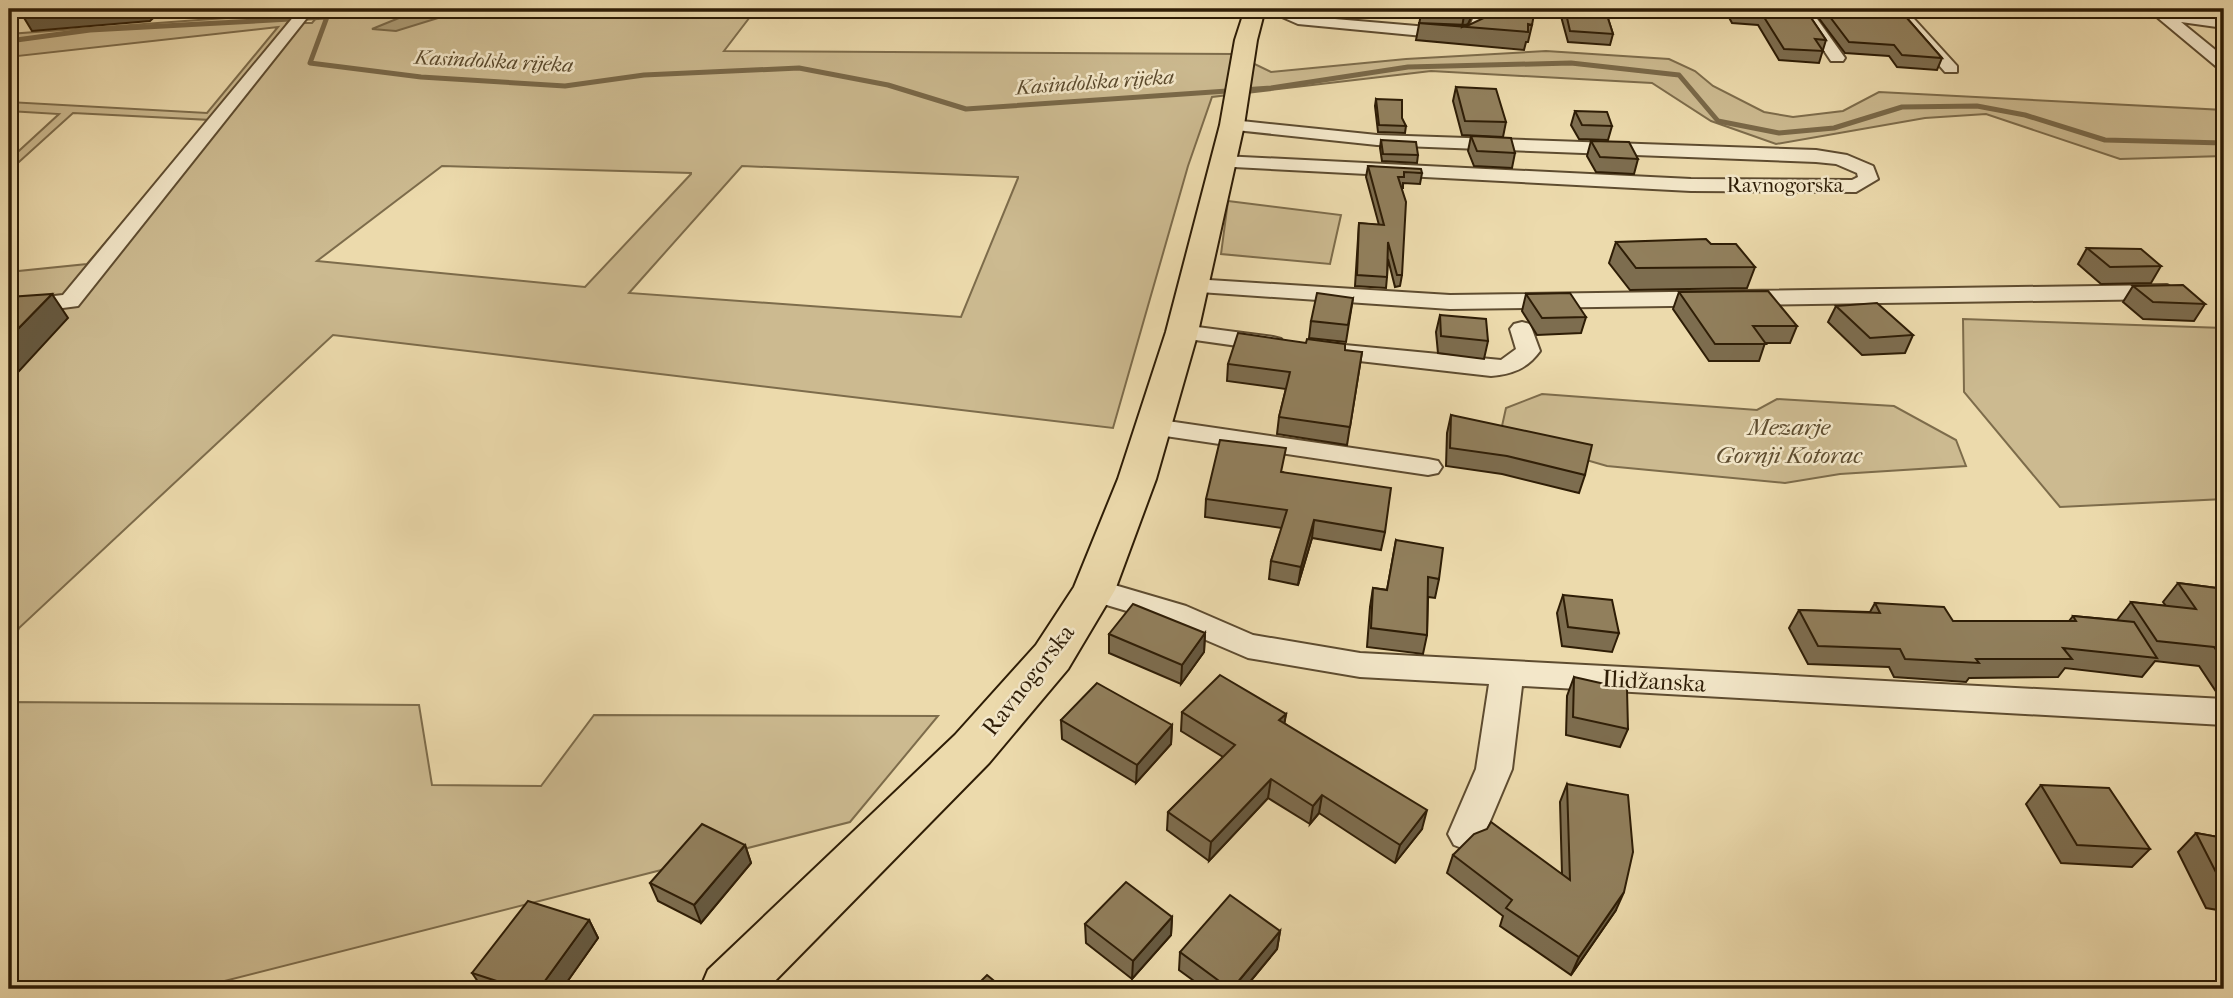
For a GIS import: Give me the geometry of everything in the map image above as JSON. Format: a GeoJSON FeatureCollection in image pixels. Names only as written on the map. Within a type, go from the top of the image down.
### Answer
{"type":"FeatureCollection","features":[{"type":"Feature","properties":{"kind":"main road","name":"Ravnogorska"},"geometry":{"type":"LineString","coordinates":[[728,989],[972,749],[1052,657],[1094,590],[1154,427],[1182,332],[1235,110],[1245,60],[1246,40],[1255,9]]}},
{"type":"Feature","properties":{"kind":"street"},"geometry":{"type":"LineString","coordinates":[[17,12],[52,9]]}},
{"type":"Feature","properties":{"kind":"street"},"geometry":{"type":"LineString","coordinates":[[1291,13],[1313,22],[1465,35],[1477,29],[1484,9]]}},
{"type":"Feature","properties":{"kind":"street"},"geometry":{"type":"LineString","coordinates":[[1803,9],[1837,58]]}},
{"type":"Feature","properties":{"kind":"street"},"geometry":{"type":"LineString","coordinates":[[1897,9],[1951,69]]}},
{"type":"Feature","properties":{"kind":"street"},"geometry":{"type":"LineString","coordinates":[[2158,12],[2224,24]]}},
{"type":"Feature","properties":{"kind":"street"},"geometry":{"type":"LineString","coordinates":[[2158,12],[2224,65]]}},
{"type":"Feature","properties":{"kind":"street"},"geometry":{"type":"LineString","coordinates":[[9,308],[70,301],[303,15]]}},
{"type":"Feature","properties":{"kind":"street","name":"Ravnogorska"},"geometry":{"type":"LineString","coordinates":[[1222,162],[1691,185],[1856,186],[1868,179],[1866,170],[1856,164],[1816,156],[1514,143],[1377,141],[1235,110]]}},
{"type":"Feature","properties":{"kind":"street"},"geometry":{"type":"LineString","coordinates":[[1193,286],[1450,302],[2184,292]]}},
{"type":"Feature","properties":{"kind":"street"},"geometry":{"type":"LineString","coordinates":[[1182,332],[1491,369],[1508,367],[1528,351],[1522,329]]}},
{"type":"Feature","properties":{"kind":"street"},"geometry":{"type":"LineString","coordinates":[[1154,427],[1428,467]]}},
{"type":"Feature","properties":{"kind":"street","name":"Ilidžanska"},"geometry":{"type":"LineString","coordinates":[[1094,590],[1175,614],[1261,648],[1360,665],[2224,712]]}},
{"type":"Feature","properties":{"kind":"street"},"geometry":{"type":"LineString","coordinates":[[1467,834],[1494,769],[1507,674]]}},
{"type":"Feature","properties":{"kind":"green space"},"geometry":{"type":"Polygon","coordinates":[[[756,9],[724,51],[1234,54],[1271,72],[1406,59],[1546,51],[1669,59],[1695,71],[1713,86],[1764,112],[1793,117],[1843,111],[1879,92],[2224,110],[2224,156],[2120,159],[1986,114],[1925,118],[1776,144],[1711,121],[1652,83],[1431,71],[1212,97],[1188,166],[1113,428],[333,335],[19,628],[9,649],[9,272],[87,264],[210,120],[73,113],[9,171],[9,160],[59,114],[9,111],[9,102],[207,113],[278,27],[9,57],[9,34],[294,13],[287,23],[312,23],[323,10],[756,9]],[[442,166],[317,261],[585,287],[691,174],[691,173],[442,166]],[[742,166],[629,293],[961,317],[1018,178],[1018,177],[742,166]]]}},
{"type":"Feature","properties":{"kind":"green space"},"geometry":{"type":"Polygon","coordinates":[[[1228,201],[1341,215],[1330,264],[1221,254],[1228,201]]]}},
{"type":"Feature","properties":{"kind":"green space"},"geometry":{"type":"Polygon","coordinates":[[[1963,319],[2224,328],[2224,499],[2060,507],[1964,392],[1963,319]]]}},
{"type":"Feature","properties":{"kind":"green space","name":"Mezarje Gornji Kotorac"},"geometry":{"type":"Polygon","coordinates":[[[1542,394],[1757,410],[1777,399],[1894,406],[1956,440],[1966,466],[1840,474],[1785,483],[1607,466],[1500,435],[1506,408],[1542,394]]]}},
{"type":"Feature","properties":{"kind":"green space"},"geometry":{"type":"Polygon","coordinates":[[[9,702],[419,705],[432,785],[541,786],[594,715],[938,716],[850,822],[193,989],[9,989],[9,702]]]}},
{"type":"Feature","properties":{"kind":"shaded area"},"geometry":{"type":"Polygon","coordinates":[[[441,9],[451,14],[396,31],[372,29],[416,11],[441,9]]]}},
{"type":"Feature","properties":{"kind":"building"},"geometry":{"type":"Polygon","coordinates":[[[35,9],[115,9],[23,16],[35,9]]]}},
{"type":"Feature","properties":{"kind":"building"},"geometry":{"type":"Polygon","coordinates":[[[1491,9],[1535,9],[1532,25],[1528,24],[1528,32],[1418,23],[1469,25],[1488,16],[1491,9]]]}},
{"type":"Feature","properties":{"kind":"building"},"geometry":{"type":"Polygon","coordinates":[[[1565,9],[1605,9],[1613,34],[1570,31],[1565,9]]]}},
{"type":"Feature","properties":{"kind":"building"},"geometry":{"type":"Polygon","coordinates":[[[1733,9],[1805,9],[1826,40],[1815,39],[1823,51],[1784,49],[1762,14],[1735,12],[1733,9]]]}},
{"type":"Feature","properties":{"kind":"building"},"geometry":{"type":"Polygon","coordinates":[[[1824,9],[1899,9],[1942,58],[1902,55],[1894,45],[1849,42],[1824,9]]]}},
{"type":"Feature","properties":{"kind":"building"},"geometry":{"type":"Polygon","coordinates":[[[1456,87],[1496,89],[1506,122],[1465,121],[1456,87]]]}},
{"type":"Feature","properties":{"kind":"building"},"geometry":{"type":"Polygon","coordinates":[[[1376,99],[1402,100],[1402,118],[1406,126],[1379,125],[1376,99]]]}},
{"type":"Feature","properties":{"kind":"building"},"geometry":{"type":"Polygon","coordinates":[[[1575,111],[1607,112],[1612,126],[1582,125],[1575,111]]]}},
{"type":"Feature","properties":{"kind":"building"},"geometry":{"type":"Polygon","coordinates":[[[1471,136],[1511,138],[1515,153],[1477,151],[1471,136]]]}},
{"type":"Feature","properties":{"kind":"building"},"geometry":{"type":"Polygon","coordinates":[[[1381,140],[1416,142],[1418,155],[1383,154],[1381,140]]]}},
{"type":"Feature","properties":{"kind":"building"},"geometry":{"type":"Polygon","coordinates":[[[1591,141],[1629,142],[1638,159],[1600,157],[1591,141]]]}},
{"type":"Feature","properties":{"kind":"building"},"geometry":{"type":"Polygon","coordinates":[[[1368,166],[1421,169],[1422,173],[1404,172],[1404,177],[1398,177],[1406,202],[1402,275],[1397,275],[1388,242],[1387,277],[1357,275],[1359,223],[1384,225],[1368,166]]]}},
{"type":"Feature","properties":{"kind":"building"},"geometry":{"type":"Polygon","coordinates":[[[1706,239],[1711,244],[1736,244],[1755,267],[1636,268],[1616,242],[1706,239]]]}},
{"type":"Feature","properties":{"kind":"building"},"geometry":{"type":"Polygon","coordinates":[[[2087,248],[2141,249],[2161,266],[2110,267],[2087,248]]]}},
{"type":"Feature","properties":{"kind":"building"},"geometry":{"type":"Polygon","coordinates":[[[2183,285],[2205,304],[2153,302],[2133,286],[2183,285]]]}},
{"type":"Feature","properties":{"kind":"building"},"geometry":{"type":"Polygon","coordinates":[[[1768,291],[1797,326],[1753,326],[1766,344],[1715,344],[1679,292],[1768,291]]]}},
{"type":"Feature","properties":{"kind":"building"},"geometry":{"type":"Polygon","coordinates":[[[1317,293],[1353,298],[1348,325],[1311,321],[1317,293]]]}},
{"type":"Feature","properties":{"kind":"building"},"geometry":{"type":"Polygon","coordinates":[[[1570,293],[1586,317],[1542,318],[1526,294],[1570,293]]]}},
{"type":"Feature","properties":{"kind":"building"},"geometry":{"type":"Polygon","coordinates":[[[52,294],[9,338],[9,297],[52,294]]]}},
{"type":"Feature","properties":{"kind":"building"},"geometry":{"type":"Polygon","coordinates":[[[1877,303],[1913,335],[1870,338],[1836,306],[1877,303]]]}},
{"type":"Feature","properties":{"kind":"building"},"geometry":{"type":"Polygon","coordinates":[[[1440,315],[1486,319],[1488,341],[1441,336],[1440,315]]]}},
{"type":"Feature","properties":{"kind":"building"},"geometry":{"type":"Polygon","coordinates":[[[1238,333],[1306,343],[1307,339],[1345,344],[1345,350],[1362,352],[1350,427],[1279,417],[1290,372],[1228,364],[1238,333]]]}},
{"type":"Feature","properties":{"kind":"building"},"geometry":{"type":"Polygon","coordinates":[[[1451,415],[1592,445],[1585,475],[1507,456],[1450,448],[1451,415]]]}},
{"type":"Feature","properties":{"kind":"building"},"geometry":{"type":"Polygon","coordinates":[[[1220,440],[1286,448],[1281,472],[1391,488],[1385,532],[1314,520],[1301,567],[1271,561],[1287,510],[1206,499],[1220,440]]]}},
{"type":"Feature","properties":{"kind":"building"},"geometry":{"type":"Polygon","coordinates":[[[1396,540],[1443,548],[1439,579],[1428,577],[1427,635],[1371,628],[1373,588],[1387,590],[1396,540]]]}},
{"type":"Feature","properties":{"kind":"building"},"geometry":{"type":"Polygon","coordinates":[[[2178,583],[2224,589],[2224,661],[2214,647],[2157,641],[2131,602],[2196,609],[2178,583]]]}},
{"type":"Feature","properties":{"kind":"building"},"geometry":{"type":"Polygon","coordinates":[[[1563,595],[1612,600],[1619,633],[1568,627],[1563,595]]]}},
{"type":"Feature","properties":{"kind":"building"},"geometry":{"type":"Polygon","coordinates":[[[1875,603],[1944,607],[1953,621],[2076,621],[2073,616],[2134,622],[2157,658],[2063,648],[2072,659],[1976,659],[1979,663],[1905,659],[1900,649],[1818,646],[1799,610],[1880,613],[1875,603]]]}},
{"type":"Feature","properties":{"kind":"building"},"geometry":{"type":"Polygon","coordinates":[[[1133,604],[1205,633],[1182,665],[1109,634],[1133,604]]]}},
{"type":"Feature","properties":{"kind":"building"},"geometry":{"type":"Polygon","coordinates":[[[1220,675],[1286,714],[1279,720],[1427,810],[1400,845],[1322,795],[1313,806],[1271,779],[1211,842],[1168,812],[1235,745],[1182,712],[1220,675]]]}},
{"type":"Feature","properties":{"kind":"building"},"geometry":{"type":"Polygon","coordinates":[[[1574,677],[1627,689],[1628,729],[1573,717],[1574,677]]]}},
{"type":"Feature","properties":{"kind":"building"},"geometry":{"type":"Polygon","coordinates":[[[1097,683],[1172,725],[1137,765],[1061,720],[1097,683]]]}},
{"type":"Feature","properties":{"kind":"building"},"geometry":{"type":"Polygon","coordinates":[[[1567,784],[1628,795],[1633,852],[1624,892],[1579,957],[1506,908],[1512,900],[1453,855],[1474,834],[1487,829],[1491,822],[1570,880],[1567,784]]]}},
{"type":"Feature","properties":{"kind":"building"},"geometry":{"type":"Polygon","coordinates":[[[2041,785],[2109,788],[2150,849],[2077,845],[2041,785]]]}},
{"type":"Feature","properties":{"kind":"building"},"geometry":{"type":"Polygon","coordinates":[[[702,824],[745,845],[694,905],[650,883],[702,824]]]}},
{"type":"Feature","properties":{"kind":"building"},"geometry":{"type":"Polygon","coordinates":[[[2196,833],[2224,838],[2224,888],[2196,833]]]}},
{"type":"Feature","properties":{"kind":"building"},"geometry":{"type":"Polygon","coordinates":[[[1126,882],[1172,917],[1133,961],[1085,924],[1126,882]]]}},
{"type":"Feature","properties":{"kind":"building"},"geometry":{"type":"Polygon","coordinates":[[[1230,895],[1280,931],[1232,989],[1180,952],[1230,895]]]}},
{"type":"Feature","properties":{"kind":"building"},"geometry":{"type":"Polygon","coordinates":[[[528,901],[589,920],[539,989],[521,989],[472,973],[528,901]]]}},
{"type":"Feature","properties":{"kind":"building"},"geometry":{"type":"Polygon","coordinates":[[[987,975],[1004,989],[973,989],[987,975]]]}},
{"type":"Feature","properties":{"kind":"waterway","name":"Kasindolska rijeka"},"geometry":{"type":"LineString","coordinates":[[9,41],[90,30],[327,17],[310,63],[421,77],[565,86],[644,75],[799,68],[888,85],[966,109],[1271,88],[1408,67],[1571,63],[1679,75],[1718,121],[1779,133],[1834,128],[1902,107],[1977,106],[2025,115],[2105,140],[2224,143]]}}]}
